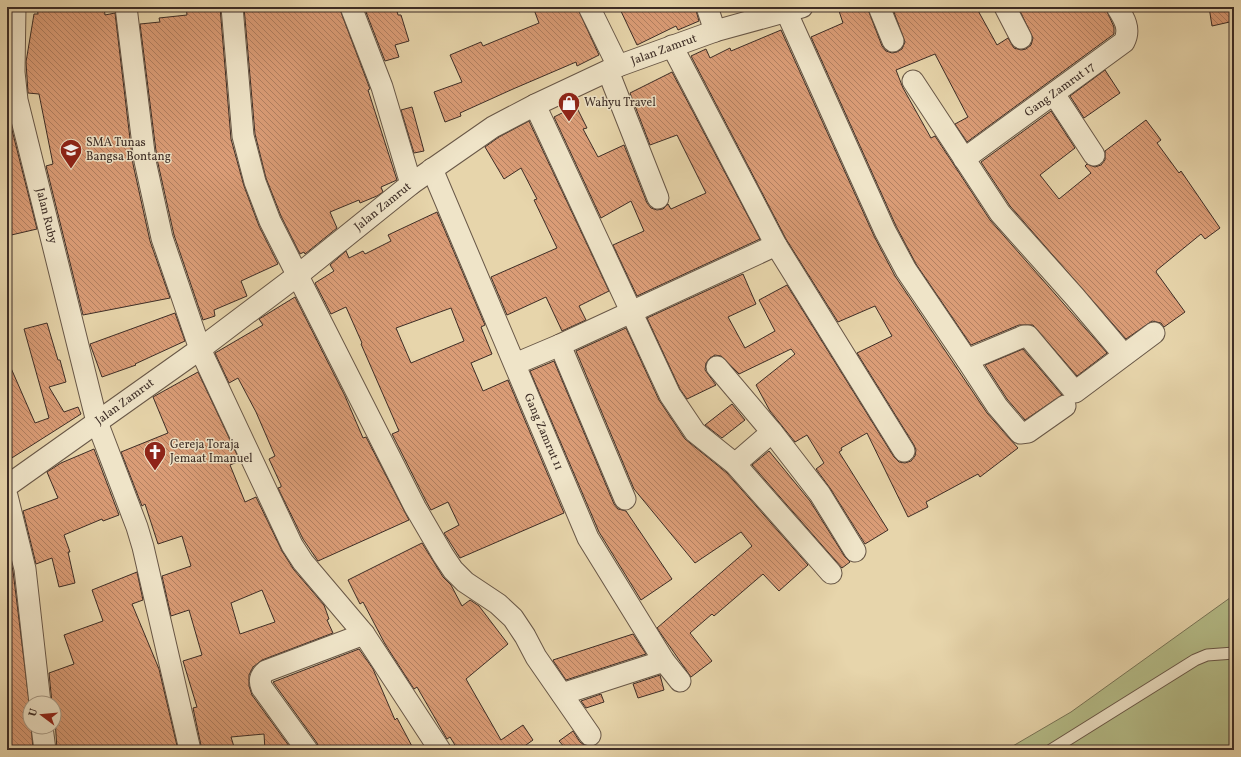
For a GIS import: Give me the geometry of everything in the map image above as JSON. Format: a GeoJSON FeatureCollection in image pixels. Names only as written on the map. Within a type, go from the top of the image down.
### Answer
{"type":"FeatureCollection","features":[{"type":"Feature","properties":{"kind":"street","name":"Jalan Ruby"},"geometry":{"type":"LineString","coordinates":[[15,7],[14,72],[17,100],[97,422],[141,540],[190,750]]}},
{"type":"Feature","properties":{"kind":"street"},"geometry":{"type":"LineString","coordinates":[[126,7],[145,161],[154,206],[162,238],[200,348],[292,545],[303,562],[364,634],[440,750]]}},
{"type":"Feature","properties":{"kind":"street"},"geometry":{"type":"LineString","coordinates":[[232,7],[237,87],[243,136],[255,182],[270,221],[415,507],[443,555],[453,570],[465,582],[498,604],[514,618],[536,657],[590,735]]}},
{"type":"Feature","properties":{"kind":"street"},"geometry":{"type":"LineString","coordinates":[[351,7],[382,87],[411,184]]}},
{"type":"Feature","properties":{"kind":"street"},"geometry":{"type":"LineString","coordinates":[[589,7],[613,69],[658,198]]}},
{"type":"Feature","properties":{"kind":"street"},"geometry":{"type":"LineString","coordinates":[[707,7],[715,31]]}},
{"type":"Feature","properties":{"kind":"street"},"geometry":{"type":"LineString","coordinates":[[879,7],[892,41]]}},
{"type":"Feature","properties":{"kind":"street"},"geometry":{"type":"LineString","coordinates":[[1005,7],[1021,38]]}},
{"type":"Feature","properties":{"kind":"street","name":"Gang Zamrut 17"},"geometry":{"type":"LineString","coordinates":[[964,159],[1124,42],[1128,35],[1127,27],[1118,7]]}},
{"type":"Feature","properties":{"kind":"street","name":"Jalan Zamrut"},"geometry":{"type":"LineString","coordinates":[[7,486],[200,348],[298,275],[411,184],[493,127],[535,105],[613,69],[715,31],[794,9]]}},
{"type":"Feature","properties":{"kind":"street"},"geometry":{"type":"LineString","coordinates":[[794,9],[885,231],[906,270],[997,406],[1020,433],[1028,432],[1065,406]]}},
{"type":"Feature","properties":{"kind":"street"},"geometry":{"type":"LineString","coordinates":[[672,46],[776,245],[904,451]]}},
{"type":"Feature","properties":{"kind":"street"},"geometry":{"type":"LineString","coordinates":[[913,81],[1000,212],[1075,296],[1124,355]]}},
{"type":"Feature","properties":{"kind":"street"},"geometry":{"type":"LineString","coordinates":[[1054,94],[1094,155]]}},
{"type":"Feature","properties":{"kind":"street"},"geometry":{"type":"LineString","coordinates":[[535,105],[631,313],[670,395],[682,415],[695,432],[735,464],[831,573]]}},
{"type":"Feature","properties":{"kind":"street","name":"Gang Zamrut 11"},"geometry":{"type":"LineString","coordinates":[[432,169],[588,538],[664,661],[680,681]]}},
{"type":"Feature","properties":{"kind":"street"},"geometry":{"type":"LineString","coordinates":[[515,364],[631,313],[776,245]]}},
{"type":"Feature","properties":{"kind":"street"},"geometry":{"type":"LineString","coordinates":[[967,360],[1024,336],[1028,336],[1075,392],[1154,333]]}},
{"type":"Feature","properties":{"kind":"street"},"geometry":{"type":"LineString","coordinates":[[560,345],[625,499]]}},
{"type":"Feature","properties":{"kind":"street"},"geometry":{"type":"LineString","coordinates":[[717,367],[772,432],[820,494],[854,551]]}},
{"type":"Feature","properties":{"kind":"street"},"geometry":{"type":"LineString","coordinates":[[735,464],[772,432]]}},
{"type":"Feature","properties":{"kind":"street"},"geometry":{"type":"LineString","coordinates":[[7,496],[25,569],[39,695]]}},
{"type":"Feature","properties":{"kind":"street"},"geometry":{"type":"LineString","coordinates":[[307,750],[262,688],[260,679],[262,674],[266,671],[364,634]]}},
{"type":"Feature","properties":{"kind":"street"},"geometry":{"type":"LineString","coordinates":[[562,694],[664,661]]}},
{"type":"Feature","properties":{"kind":"street"},"geometry":{"type":"LineString","coordinates":[[43,735],[45,750]]}},
{"type":"Feature","properties":{"kind":"lane"},"geometry":{"type":"LineString","coordinates":[[1051,750],[1195,660],[1207,655],[1234,653]]}},
{"type":"Feature","properties":{"kind":"green space"},"geometry":{"type":"Polygon","coordinates":[[[1234,595],[1234,750],[1006,750],[1071,712],[1234,595]]]}},
{"type":"Feature","properties":{"kind":"building"},"geometry":{"type":"Polygon","coordinates":[[[37,7],[70,7],[71,11],[92,7],[104,7],[105,15],[115,13],[133,164],[150,241],[170,298],[83,315],[46,166],[53,164],[39,94],[28,93],[26,62],[34,14],[38,14],[37,7]]]}},
{"type":"Feature","properties":{"kind":"building"},"geometry":{"type":"Polygon","coordinates":[[[186,7],[220,7],[231,139],[244,186],[259,226],[278,264],[241,281],[247,296],[214,310],[215,316],[203,320],[174,235],[157,159],[140,24],[160,22],[159,18],[187,15],[186,7]]]}},
{"type":"Feature","properties":{"kind":"building"},"geometry":{"type":"Polygon","coordinates":[[[244,7],[339,7],[370,89],[368,90],[397,180],[381,187],[383,192],[377,196],[360,203],[359,200],[330,212],[337,228],[305,254],[304,252],[300,254],[281,216],[266,178],[255,134],[244,7]]]}},
{"type":"Feature","properties":{"kind":"building"},"geometry":{"type":"Polygon","coordinates":[[[364,7],[396,7],[398,15],[401,15],[409,41],[395,45],[399,57],[385,61],[364,7]]]}},
{"type":"Feature","properties":{"kind":"building"},"geometry":{"type":"Polygon","coordinates":[[[533,7],[577,7],[599,55],[577,66],[576,62],[513,89],[460,113],[461,116],[445,122],[434,92],[462,82],[450,55],[481,42],[483,46],[539,23],[533,7]]]}},
{"type":"Feature","properties":{"kind":"building"},"geometry":{"type":"Polygon","coordinates":[[[619,7],[695,7],[699,21],[678,30],[676,26],[637,45],[619,7]]]}},
{"type":"Feature","properties":{"kind":"building"},"geometry":{"type":"Polygon","coordinates":[[[849,7],[867,7],[882,46],[886,51],[892,53],[902,49],[905,42],[892,7],[976,7],[997,45],[1008,38],[1014,48],[1021,50],[1026,49],[1031,45],[1033,38],[1018,7],[1105,7],[1114,27],[1114,34],[967,142],[955,124],[968,117],[935,54],[896,70],[903,88],[931,138],[935,136],[990,220],[1107,353],[1077,376],[1033,325],[1019,325],[971,345],[916,264],[896,226],[811,37],[843,23],[839,11],[849,7]]]}},
{"type":"Feature","properties":{"kind":"building"},"geometry":{"type":"Polygon","coordinates":[[[1209,7],[1234,7],[1234,21],[1212,26],[1209,7]]]}},
{"type":"Feature","properties":{"kind":"building"},"geometry":{"type":"Polygon","coordinates":[[[781,30],[874,236],[895,276],[987,413],[1018,448],[980,477],[978,474],[926,502],[928,507],[908,517],[867,433],[841,448],[842,450],[839,452],[888,530],[865,544],[830,488],[816,469],[824,463],[807,435],[795,442],[770,411],[756,385],[795,354],[791,349],[739,374],[721,356],[715,355],[706,363],[705,370],[716,385],[687,399],[680,389],[647,318],[743,274],[756,304],[728,317],[745,348],[775,331],[759,300],[787,285],[894,457],[899,462],[905,463],[911,461],[915,456],[916,450],[914,445],[857,353],[892,336],[875,306],[838,322],[786,239],[691,56],[706,49],[710,58],[730,48],[731,51],[781,30]]]}},
{"type":"Feature","properties":{"kind":"building"},"geometry":{"type":"Polygon","coordinates":[[[1105,70],[1120,93],[1084,118],[1070,96],[1105,70]]]}},
{"type":"Feature","properties":{"kind":"building"},"geometry":{"type":"Polygon","coordinates":[[[672,72],[760,239],[637,296],[613,245],[644,231],[631,201],[601,218],[554,117],[576,106],[587,128],[583,129],[598,157],[624,145],[647,203],[651,208],[657,210],[663,209],[668,204],[671,209],[706,193],[677,135],[650,145],[630,93],[672,72]]]}},
{"type":"Feature","properties":{"kind":"building"},"geometry":{"type":"Polygon","coordinates":[[[412,107],[424,151],[414,153],[401,110],[412,107]]]}},
{"type":"Feature","properties":{"kind":"building"},"geometry":{"type":"Polygon","coordinates":[[[1051,111],[1075,148],[1040,175],[1059,199],[1091,173],[1085,166],[1087,164],[1095,167],[1101,165],[1105,160],[1105,151],[1146,120],[1161,140],[1157,143],[1179,173],[1181,171],[1220,228],[1205,239],[1201,234],[1157,270],[1156,272],[1185,312],[1164,327],[1161,323],[1152,321],[1126,339],[1010,206],[981,162],[1051,111]]]}},
{"type":"Feature","properties":{"kind":"building"},"geometry":{"type":"Polygon","coordinates":[[[529,121],[609,291],[579,306],[586,320],[562,331],[546,297],[507,315],[491,277],[557,248],[534,200],[537,199],[521,168],[504,179],[485,147],[499,137],[529,121]]]}},
{"type":"Feature","properties":{"kind":"building"},"geometry":{"type":"Polygon","coordinates":[[[7,126],[11,126],[37,229],[7,236],[7,126]]]}},
{"type":"Feature","properties":{"kind":"building"},"geometry":{"type":"Polygon","coordinates":[[[437,212],[485,325],[481,327],[492,354],[471,363],[483,391],[508,380],[564,513],[460,558],[444,533],[459,525],[448,502],[431,510],[426,501],[392,434],[399,431],[346,307],[331,314],[315,283],[334,271],[330,265],[346,251],[349,258],[363,251],[365,254],[391,241],[388,235],[437,212]],[[451,308],[396,328],[411,363],[464,341],[451,308]]]}},
{"type":"Feature","properties":{"kind":"building"},"geometry":{"type":"Polygon","coordinates":[[[295,297],[345,396],[363,438],[366,437],[409,520],[318,561],[303,539],[278,488],[281,487],[281,485],[269,459],[275,456],[256,412],[238,378],[229,383],[215,353],[263,325],[259,319],[295,297]]]}},
{"type":"Feature","properties":{"kind":"building"},"geometry":{"type":"Polygon","coordinates":[[[175,313],[185,341],[135,364],[136,365],[102,377],[90,344],[175,313]]]}},
{"type":"Feature","properties":{"kind":"building"},"geometry":{"type":"Polygon","coordinates":[[[47,323],[66,382],[49,387],[64,412],[78,407],[81,414],[7,461],[7,359],[35,423],[49,418],[24,329],[47,323]]]}},
{"type":"Feature","properties":{"kind":"building"},"geometry":{"type":"Polygon","coordinates":[[[626,328],[659,400],[685,439],[727,473],[808,565],[779,591],[763,574],[714,616],[712,614],[690,633],[712,661],[691,677],[657,628],[752,546],[741,532],[695,563],[634,489],[576,351],[626,328]]]}},
{"type":"Feature","properties":{"kind":"building"},"geometry":{"type":"Polygon","coordinates":[[[1023,349],[1062,395],[1025,420],[1007,399],[985,365],[1023,349]]]}},
{"type":"Feature","properties":{"kind":"building"},"geometry":{"type":"Polygon","coordinates":[[[554,361],[614,504],[618,509],[626,511],[672,579],[641,600],[599,532],[530,371],[554,361]]]}},
{"type":"Feature","properties":{"kind":"building"},"geometry":{"type":"Polygon","coordinates":[[[198,372],[240,461],[230,465],[245,502],[256,497],[282,551],[294,570],[324,605],[329,619],[327,620],[333,633],[262,660],[253,667],[249,675],[249,686],[252,695],[292,750],[265,750],[264,734],[231,737],[235,750],[202,750],[193,708],[197,707],[183,661],[202,655],[189,610],[171,616],[162,576],[191,566],[182,536],[158,544],[145,504],[142,506],[121,452],[168,433],[153,397],[198,372]],[[262,590],[231,603],[240,634],[275,622],[262,590]]]}},
{"type":"Feature","properties":{"kind":"building"},"geometry":{"type":"Polygon","coordinates":[[[732,404],[745,420],[722,438],[705,425],[732,404]]]}},
{"type":"Feature","properties":{"kind":"building"},"geometry":{"type":"Polygon","coordinates":[[[94,449],[119,515],[103,521],[102,519],[64,535],[70,552],[68,552],[75,583],[59,587],[52,558],[36,564],[23,511],[58,498],[47,472],[61,463],[94,449]]]}},
{"type":"Feature","properties":{"kind":"building"},"geometry":{"type":"Polygon","coordinates":[[[769,451],[810,501],[845,557],[850,562],[842,568],[752,465],[769,451]]]}},
{"type":"Feature","properties":{"kind":"building"},"geometry":{"type":"Polygon","coordinates":[[[422,543],[443,577],[451,585],[462,606],[470,600],[479,606],[508,644],[466,679],[501,740],[523,725],[533,740],[519,750],[458,750],[450,737],[447,739],[417,687],[414,689],[385,644],[363,602],[360,604],[348,580],[422,543]]]}},
{"type":"Feature","properties":{"kind":"building"},"geometry":{"type":"Polygon","coordinates":[[[7,546],[13,571],[28,695],[22,695],[22,735],[32,735],[33,750],[7,750],[7,546]]]}},
{"type":"Feature","properties":{"kind":"building"},"geometry":{"type":"Polygon","coordinates":[[[137,572],[143,600],[132,604],[159,669],[178,750],[57,750],[56,735],[62,735],[62,695],[51,695],[49,673],[74,664],[64,635],[103,621],[92,590],[137,572]]]}},
{"type":"Feature","properties":{"kind":"building"},"geometry":{"type":"Polygon","coordinates":[[[633,634],[646,654],[566,680],[553,660],[633,634]]]}},
{"type":"Feature","properties":{"kind":"building"},"geometry":{"type":"Polygon","coordinates":[[[359,649],[373,669],[395,720],[397,718],[414,750],[319,750],[317,743],[273,682],[359,649]]]}},
{"type":"Feature","properties":{"kind":"building"},"geometry":{"type":"Polygon","coordinates":[[[660,675],[664,690],[638,698],[633,684],[660,675]]]}},
{"type":"Feature","properties":{"kind":"building"},"geometry":{"type":"Polygon","coordinates":[[[601,694],[604,702],[586,708],[581,701],[601,694]]]}},
{"type":"Feature","properties":{"kind":"building"},"geometry":{"type":"Polygon","coordinates":[[[573,731],[580,742],[592,750],[567,750],[559,741],[573,731]]]}},
{"type":"Feature","properties":{"kind":"place","name":"Wahyu Travel"},"geometry":{"type":"Point","coordinates":[569,122]}},
{"type":"Feature","properties":{"kind":"place","name":"SMA Tunas Bangsa Bontang"},"geometry":{"type":"Point","coordinates":[71,170]}},
{"type":"Feature","properties":{"kind":"place","name":"Gereja Toraja Jemaat Imanuel"},"geometry":{"type":"Point","coordinates":[155,472]}}]}
